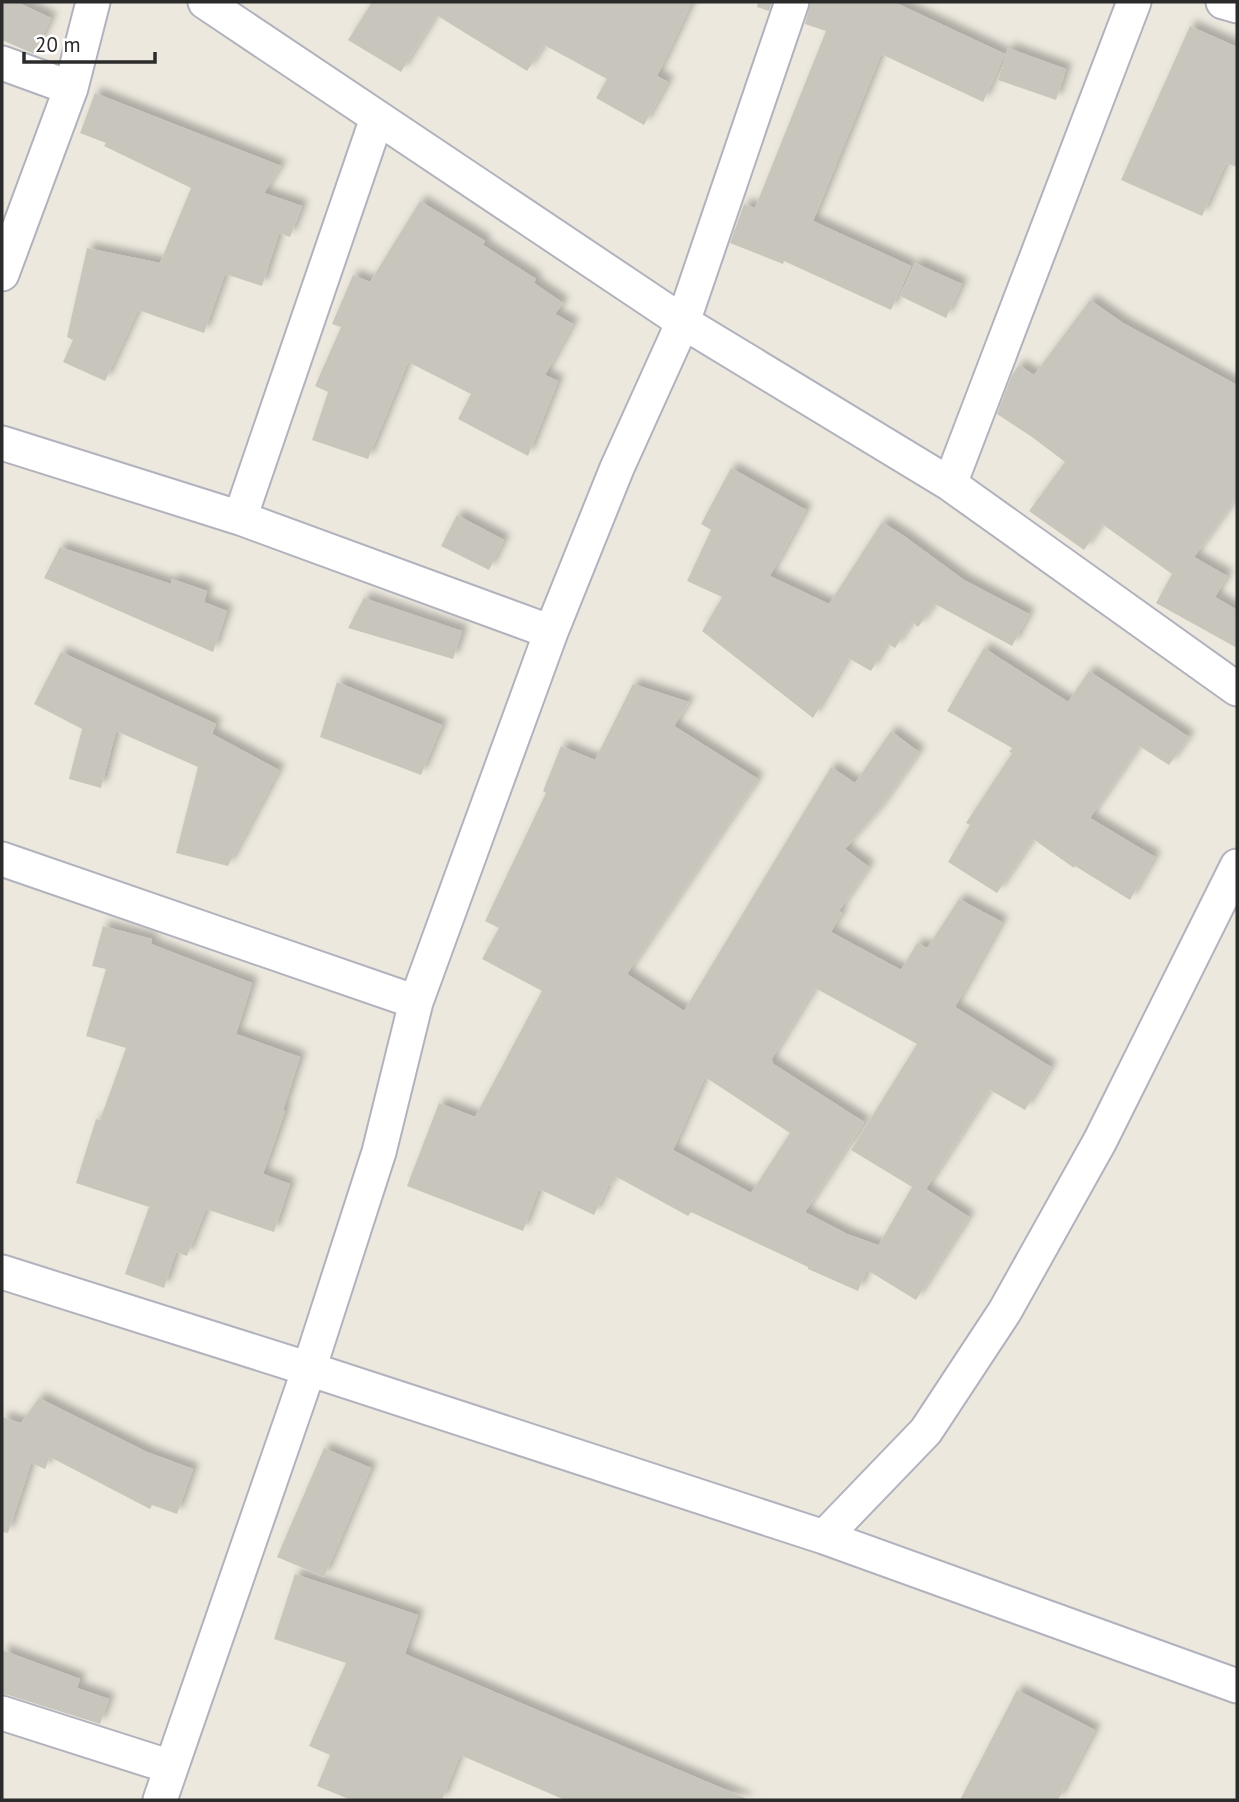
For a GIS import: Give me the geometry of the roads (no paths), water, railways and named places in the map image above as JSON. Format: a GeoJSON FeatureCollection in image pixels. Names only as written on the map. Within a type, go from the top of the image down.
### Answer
{"type":"FeatureCollection","features":[{"type":"Feature","properties":{"kind":"street"},"geometry":{"type":"LineString","coordinates":[[2,274],[71,88],[93,2]]}},
{"type":"Feature","properties":{"kind":"street"},"geometry":{"type":"LineString","coordinates":[[205,2],[683,322],[950,484],[1237,689]]}},
{"type":"Feature","properties":{"kind":"street"},"geometry":{"type":"LineString","coordinates":[[160,1800],[310,1369],[379,1152],[416,1002],[551,632],[617,468],[683,322],[792,2]]}},
{"type":"Feature","properties":{"kind":"street"},"geometry":{"type":"LineString","coordinates":[[950,484],[1134,2]]}},
{"type":"Feature","properties":{"kind":"street"},"geometry":{"type":"LineString","coordinates":[[1223,2],[1237,6]]}},
{"type":"Feature","properties":{"kind":"street"},"geometry":{"type":"LineString","coordinates":[[2,63],[71,88]]}},
{"type":"Feature","properties":{"kind":"street"},"geometry":{"type":"LineString","coordinates":[[240,518],[377,118]]}},
{"type":"Feature","properties":{"kind":"street"},"geometry":{"type":"LineString","coordinates":[[2,443],[240,518],[551,632]]}},
{"type":"Feature","properties":{"kind":"street"},"geometry":{"type":"LineString","coordinates":[[2,859],[416,1002]]}},
{"type":"Feature","properties":{"kind":"street"},"geometry":{"type":"LineString","coordinates":[[824,1538],[926,1431],[1004,1311],[1100,1141],[1237,866]]}},
{"type":"Feature","properties":{"kind":"street"},"geometry":{"type":"LineString","coordinates":[[2,1272],[310,1369],[824,1538],[1237,1686]]}},
{"type":"Feature","properties":{"kind":"street"},"geometry":{"type":"LineString","coordinates":[[2,1713],[171,1767]]}}]}
